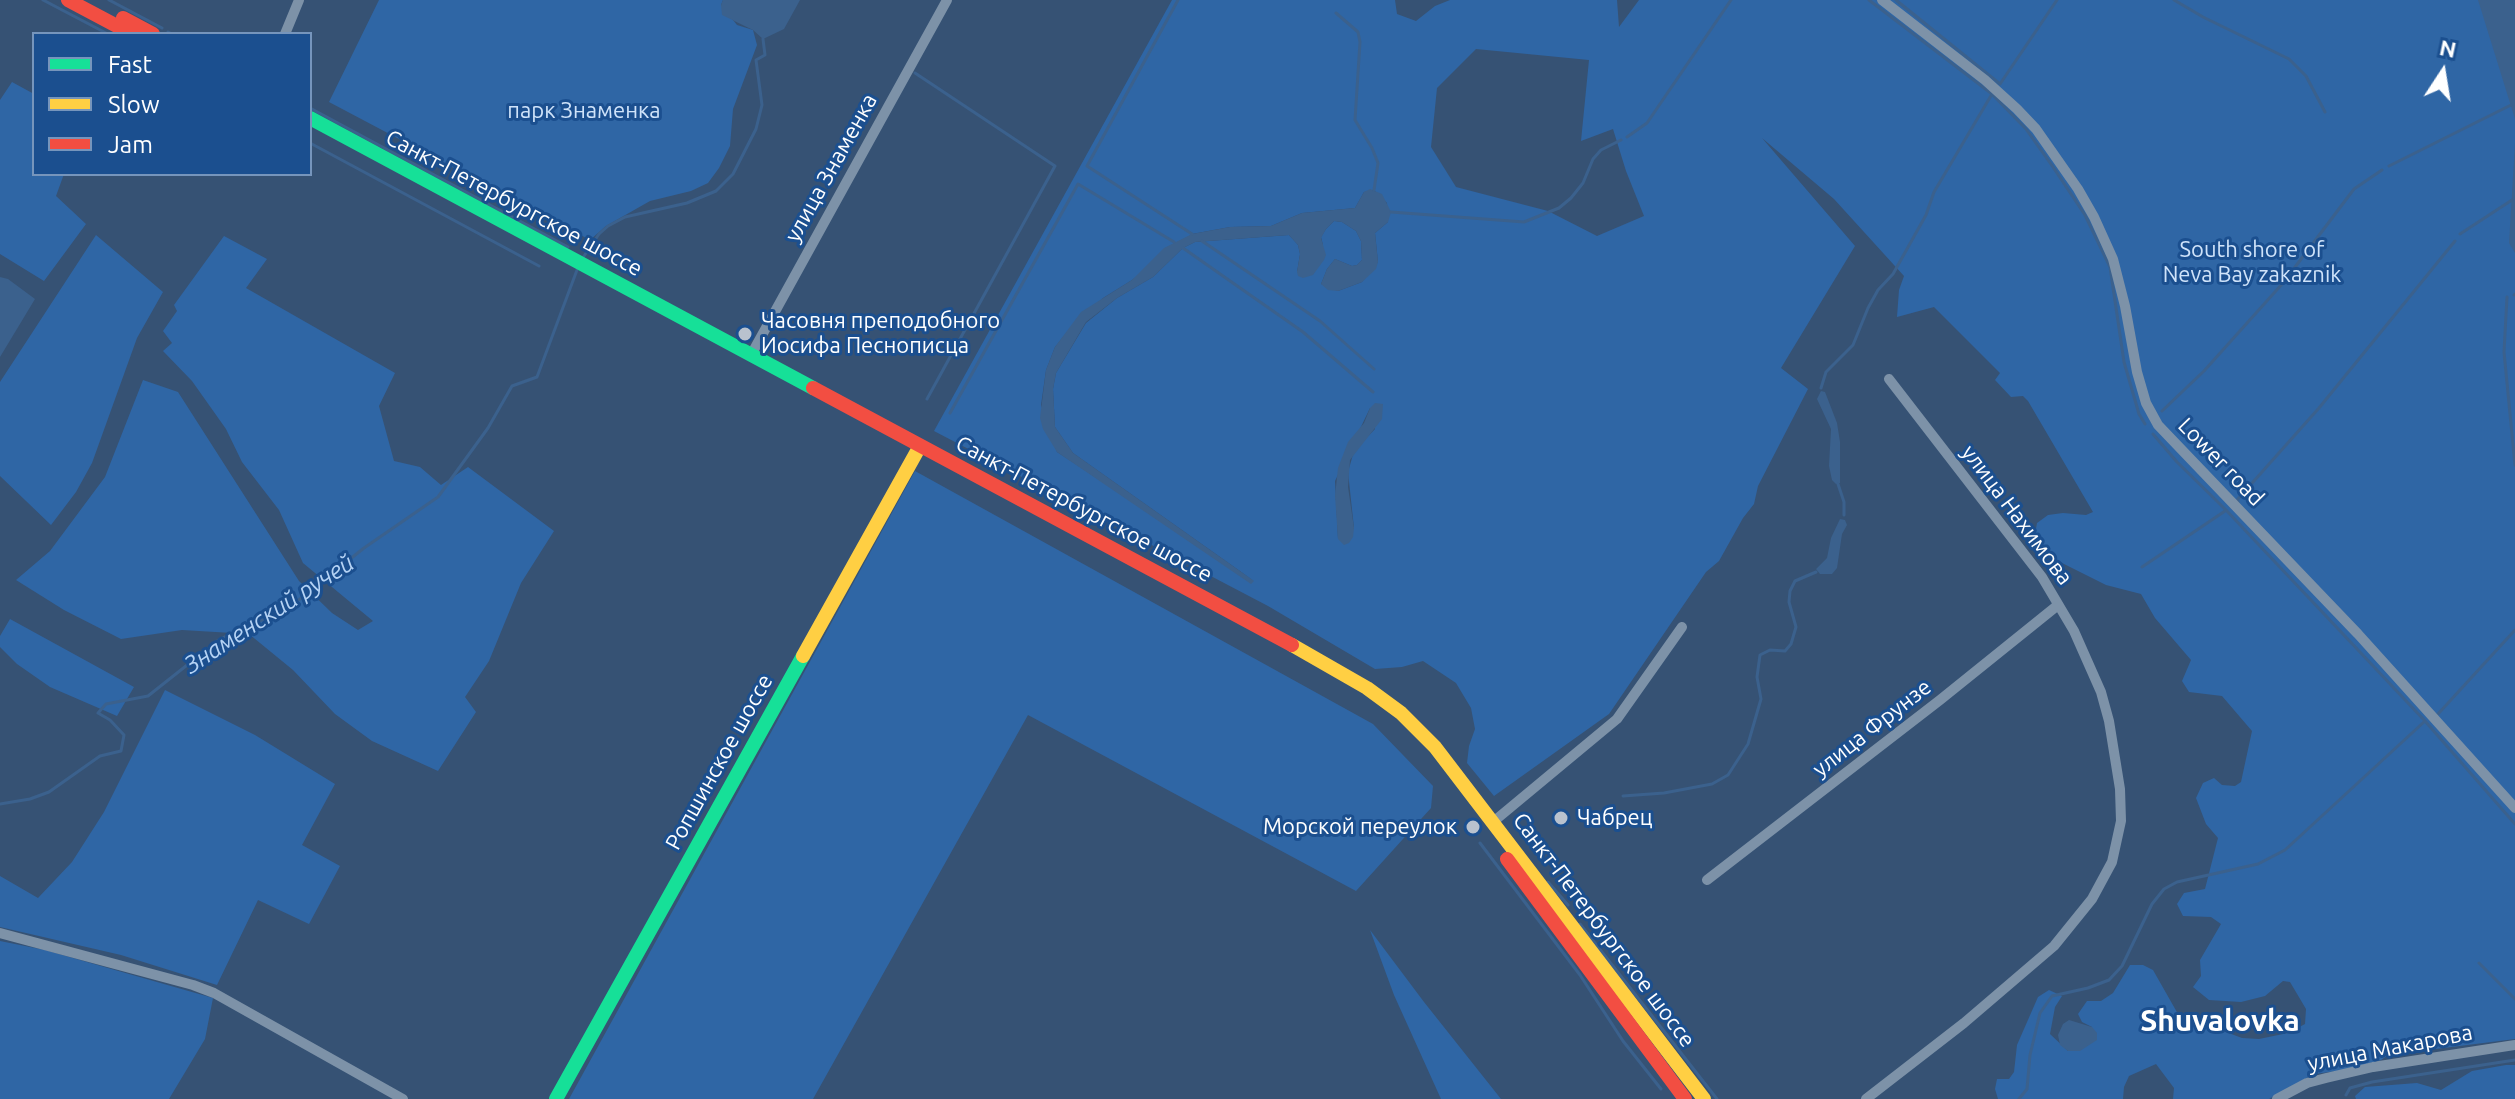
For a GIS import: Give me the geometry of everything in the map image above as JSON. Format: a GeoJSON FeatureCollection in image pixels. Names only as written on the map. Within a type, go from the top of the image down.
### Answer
{"type":"FeatureCollection","features":[{"type":"Feature","properties":{"kind":"main road"},"geometry":{"type":"LineString","coordinates":[[68,0],[128,32]]}},
{"type":"Feature","properties":{"kind":"main road"},"geometry":{"type":"LineString","coordinates":[[90,0],[149,32]]}},
{"type":"Feature","properties":{"kind":"main road","name":"Санкт-Петербургское шоссе"},"geometry":{"type":"LineString","coordinates":[[312,119],[562,260]]}},
{"type":"Feature","properties":{"kind":"main road","name":"Санкт-Петербургское шоссе"},"geometry":{"type":"LineString","coordinates":[[312,131],[751,355],[917,450],[1327,664],[1367,688],[1401,713],[1435,747],[1704,1099]]}},
{"type":"Feature","properties":{"kind":"main road","name":"Санкт-Петербургское шоссе"},"geometry":{"type":"LineString","coordinates":[[595,277],[1322,672],[1394,720],[1412,736],[1453,786],[1685,1099]]}},
{"type":"Feature","properties":{"kind":"main road","name":"Ропшинское шоссе"},"geometry":{"type":"LineString","coordinates":[[556,1099],[917,450]]}},
{"type":"Feature","properties":{"kind":"street"},"geometry":{"type":"LineString","coordinates":[[286,32],[299,0]]}},
{"type":"Feature","properties":{"kind":"street","name":"улица Знаменка"},"geometry":{"type":"LineString","coordinates":[[751,355],[947,0]]}},
{"type":"Feature","properties":{"kind":"street","name":"Lower road"},"geometry":{"type":"LineString","coordinates":[[1882,0],[2008,100],[2036,129],[2078,189],[2113,259],[2137,372],[2146,403],[2158,425],[2358,634],[2515,808]]}},
{"type":"Feature","properties":{"kind":"street","name":"улица Нахимова"},"geometry":{"type":"LineString","coordinates":[[1866,1099],[1964,1023],[2054,946],[2092,899],[2112,862],[2121,821],[2120,789],[2109,721],[2091,666],[2042,577],[1889,379]]}},
{"type":"Feature","properties":{"kind":"street","name":"улица Фрунзе"},"geometry":{"type":"LineString","coordinates":[[1707,880],[2058,605]]}},
{"type":"Feature","properties":{"kind":"street"},"geometry":{"type":"LineString","coordinates":[[1493,822],[1617,719],[1682,627]]}},
{"type":"Feature","properties":{"kind":"street"},"geometry":{"type":"LineString","coordinates":[[0,933],[128,966],[214,993],[403,1099]]}},
{"type":"Feature","properties":{"kind":"street","name":"улица Макарова"},"geometry":{"type":"LineString","coordinates":[[2277,1099],[2307,1083],[2337,1075],[2515,1045]]}},
{"type":"Feature","properties":{"kind":"green space","name":"парк Знаменка"},"geometry":{"type":"Polygon","coordinates":[[[379,0],[723,0],[721,5],[737,25],[753,30],[757,45],[733,109],[730,146],[708,183],[691,191],[650,201],[606,226],[590,240],[329,102],[379,0]]]}},
{"type":"Feature","properties":{"kind":"green space","name":"South shore of Neva Bay zakaznik"},"geometry":{"type":"Polygon","coordinates":[[[1172,0],[1395,0],[1397,14],[1416,21],[1435,6],[1450,0],[1617,0],[1619,27],[1639,0],[2498,0],[2515,22],[2515,1039],[2388,1055],[2381,1060],[2345,1070],[2314,1074],[2269,1099],[2173,1099],[2174,1088],[2156,1064],[2129,1076],[2123,1099],[1998,1099],[1995,1089],[1997,1079],[2009,1079],[2014,1072],[2017,1045],[2038,997],[2049,990],[2062,996],[2055,1007],[2050,1034],[2068,1051],[2092,1027],[2082,1022],[2078,1014],[2087,1001],[2101,1001],[2113,993],[2130,965],[2143,965],[2153,970],[2178,1014],[2242,1038],[2259,1039],[2288,1033],[2305,1024],[2306,1009],[2290,982],[2283,981],[2265,996],[2241,1002],[2209,1000],[2193,987],[2201,976],[2200,960],[2221,924],[2211,917],[2183,916],[2177,904],[2184,893],[2205,889],[2218,838],[2206,824],[2196,798],[2203,783],[2214,778],[2222,785],[2235,786],[2241,782],[2252,731],[2222,696],[2189,692],[2182,681],[2191,660],[2155,618],[2141,594],[2106,585],[2046,555],[2034,540],[2037,523],[2048,515],[2086,515],[2093,512],[2028,401],[2023,396],[2011,397],[1995,380],[2000,373],[1934,307],[1897,317],[1899,290],[1904,276],[1834,199],[1762,138],[1855,246],[1781,368],[1808,389],[1758,486],[1754,504],[1719,561],[1706,572],[1609,714],[1494,796],[1467,763],[1475,729],[1471,708],[1456,683],[1423,661],[1402,667],[1375,669],[1268,606],[934,431],[1172,0]],[[1476,49],[1437,88],[1431,147],[1456,187],[1548,211],[1597,236],[1644,216],[1613,129],[1581,141],[1589,60],[1476,49]],[[1374,190],[1364,192],[1355,208],[1302,213],[1271,226],[1230,227],[1192,234],[1103,298],[1055,347],[1046,370],[1041,405],[1057,452],[1254,581],[1073,453],[1055,427],[1053,389],[1056,373],[1086,323],[1117,298],[1153,277],[1183,248],[1195,242],[1289,235],[1298,245],[1300,254],[1297,272],[1323,245],[1321,237],[1326,229],[1334,221],[1342,222],[1356,231],[1361,241],[1362,260],[1352,266],[1335,259],[1321,284],[1338,291],[1362,282],[1378,262],[1375,233],[1388,222],[1387,203],[1374,190]],[[1370,408],[1335,481],[1338,539],[1354,528],[1348,472],[1354,451],[1375,429],[1370,408]]]}},
{"type":"Feature","properties":{"kind":"green space"},"geometry":{"type":"Polygon","coordinates":[[[12,82],[32,93],[32,176],[63,176],[56,196],[86,224],[44,281],[0,254],[0,100],[12,82]]]}},
{"type":"Feature","properties":{"kind":"green space"},"geometry":{"type":"Polygon","coordinates":[[[96,235],[163,292],[137,338],[92,463],[76,492],[51,525],[0,476],[0,382],[96,235]]]}},
{"type":"Feature","properties":{"kind":"green space"},"geometry":{"type":"Polygon","coordinates":[[[224,236],[267,259],[246,288],[395,373],[379,406],[394,461],[420,467],[441,485],[468,467],[554,531],[521,583],[489,661],[465,697],[476,712],[438,771],[372,741],[335,714],[293,670],[249,634],[182,630],[121,639],[64,610],[16,580],[50,551],[105,477],[143,380],[178,392],[299,581],[332,613],[358,630],[373,621],[303,563],[279,510],[242,462],[226,429],[192,381],[163,351],[172,343],[163,331],[177,311],[174,305],[224,236]]]}},
{"type":"Feature","properties":{"kind":"green space"},"geometry":{"type":"Polygon","coordinates":[[[915,471],[1373,724],[1433,786],[1431,808],[1356,891],[1028,715],[813,1099],[569,1099],[915,471]]]}},
{"type":"Feature","properties":{"kind":"green space"},"geometry":{"type":"Polygon","coordinates":[[[10,619],[134,687],[117,716],[50,687],[17,664],[0,647],[0,636],[10,619]]]}},
{"type":"Feature","properties":{"kind":"green space"},"geometry":{"type":"Polygon","coordinates":[[[165,690],[255,735],[335,784],[302,845],[340,866],[309,924],[258,900],[217,985],[121,955],[0,927],[0,876],[38,898],[72,862],[104,812],[165,690]]]}},
{"type":"Feature","properties":{"kind":"green space"},"geometry":{"type":"Polygon","coordinates":[[[1370,930],[1501,1099],[1441,1099],[1394,995],[1370,930]]]}},
{"type":"Feature","properties":{"kind":"green space"},"geometry":{"type":"Polygon","coordinates":[[[0,941],[45,950],[213,998],[205,1039],[169,1099],[0,1099],[0,941]]]}},
{"type":"Feature","properties":{"kind":"green space"},"geometry":{"type":"Polygon","coordinates":[[[2515,1065],[2515,1099],[2356,1099],[2355,1096],[2365,1087],[2417,1083],[2441,1090],[2472,1071],[2515,1065]]]}},
{"type":"Feature","properties":{"kind":"shaded area"},"geometry":{"type":"Polygon","coordinates":[[[723,0],[800,0],[784,29],[763,39],[753,30],[722,15],[723,0]]]}},
{"type":"Feature","properties":{"kind":"shaded area"},"geometry":{"type":"Polygon","coordinates":[[[2478,0],[2515,0],[2515,119],[2478,0]]]}},
{"type":"Feature","properties":{"kind":"shaded area"},"geometry":{"type":"Polygon","coordinates":[[[2515,143],[2515,253],[2509,243],[2515,143]]]}},
{"type":"Feature","properties":{"kind":"shaded area"},"geometry":{"type":"Polygon","coordinates":[[[1370,189],[1382,194],[1391,212],[1388,222],[1375,233],[1376,269],[1362,282],[1338,291],[1328,290],[1321,284],[1335,259],[1352,266],[1362,260],[1361,241],[1356,231],[1342,222],[1334,221],[1326,229],[1321,238],[1326,255],[1324,260],[1313,275],[1303,278],[1297,272],[1298,245],[1289,235],[1195,242],[1183,248],[1153,277],[1117,298],[1086,322],[1056,373],[1053,389],[1055,427],[1073,453],[1254,581],[1251,584],[1057,452],[1040,418],[1046,370],[1055,347],[1081,312],[1132,280],[1164,248],[1192,234],[1230,227],[1271,226],[1302,213],[1355,208],[1364,192],[1370,189]]]}},
{"type":"Feature","properties":{"kind":"shaded area"},"geometry":{"type":"Polygon","coordinates":[[[0,277],[8,279],[35,299],[0,357],[0,277]]]}},
{"type":"Feature","properties":{"kind":"shaded area"},"geometry":{"type":"Polygon","coordinates":[[[1821,391],[1825,392],[1837,423],[1840,483],[1836,484],[1829,466],[1831,429],[1817,399],[1821,391]]]}},
{"type":"Feature","properties":{"kind":"shaded area"},"geometry":{"type":"Polygon","coordinates":[[[1375,403],[1383,404],[1382,419],[1350,460],[1348,487],[1354,528],[1353,537],[1344,545],[1338,539],[1335,496],[1338,468],[1348,442],[1375,403]]]}},
{"type":"Feature","properties":{"kind":"shaded area"},"geometry":{"type":"Polygon","coordinates":[[[1840,519],[1845,520],[1847,525],[1842,534],[1837,568],[1832,574],[1820,574],[1816,569],[1827,558],[1831,538],[1840,519]]]}},
{"type":"Feature","properties":{"kind":"shaded area"},"geometry":{"type":"Polygon","coordinates":[[[2069,1020],[2092,1027],[2097,1033],[2097,1040],[2080,1051],[2068,1051],[2060,1045],[2058,1035],[2063,1024],[2069,1020]]]}},
{"type":"Feature","properties":{"kind":"waterway"},"geometry":{"type":"LineString","coordinates":[[43,0],[104,32]]}},
{"type":"Feature","properties":{"kind":"waterway"},"geometry":{"type":"LineString","coordinates":[[109,0],[162,28]]}},
{"type":"Feature","properties":{"kind":"waterway"},"geometry":{"type":"LineString","coordinates":[[1178,0],[1087,166],[1192,234]]}},
{"type":"Feature","properties":{"kind":"waterway"},"geometry":{"type":"LineString","coordinates":[[1627,137],[1647,123],[1731,0]]}},
{"type":"Feature","properties":{"kind":"waterway"},"geometry":{"type":"LineString","coordinates":[[1869,0],[1992,94],[2026,129],[2085,215],[2110,267],[2124,362],[2139,414],[2145,424]]}},
{"type":"Feature","properties":{"kind":"waterway"},"geometry":{"type":"LineString","coordinates":[[1896,0],[2000,84],[2057,0]]}},
{"type":"Feature","properties":{"kind":"waterway"},"geometry":{"type":"LineString","coordinates":[[2174,0],[2289,59],[2306,76],[2325,112]]}},
{"type":"Feature","properties":{"kind":"waterway"},"geometry":{"type":"LineString","coordinates":[[1336,13],[1358,32],[1355,120],[1378,163],[1374,190]]}},
{"type":"Feature","properties":{"kind":"waterway","name":"Знаменский ручей"},"geometry":{"type":"LineString","coordinates":[[582,259],[608,226],[625,217],[687,203],[716,191],[733,174],[756,129],[762,105],[756,60],[765,55],[763,39]]}},
{"type":"Feature","properties":{"kind":"waterway"},"geometry":{"type":"LineString","coordinates":[[915,73],[1055,166],[927,399]]}},
{"type":"Feature","properties":{"kind":"waterway"},"geometry":{"type":"LineString","coordinates":[[1821,388],[1826,372],[1853,345],[1868,308],[1878,290],[1893,274],[1926,215],[1934,192],[1992,94]]}},
{"type":"Feature","properties":{"kind":"waterway"},"geometry":{"type":"LineString","coordinates":[[2389,166],[2511,105]]}},
{"type":"Feature","properties":{"kind":"waterway"},"geometry":{"type":"LineString","coordinates":[[312,109],[568,247]]}},
{"type":"Feature","properties":{"kind":"waterway"},"geometry":{"type":"LineString","coordinates":[[1391,212],[1524,222],[1559,208],[1571,198],[1583,183],[1593,159],[1601,150],[1621,140]]}},
{"type":"Feature","properties":{"kind":"waterway"},"geometry":{"type":"LineString","coordinates":[[312,144],[539,266]]}},
{"type":"Feature","properties":{"kind":"waterway"},"geometry":{"type":"LineString","coordinates":[[2162,411],[2204,371],[2283,283],[2354,189],[2382,170]]}},
{"type":"Feature","properties":{"kind":"waterway"},"geometry":{"type":"LineString","coordinates":[[950,413],[1078,184],[1174,242]]}},
{"type":"Feature","properties":{"kind":"waterway"},"geometry":{"type":"LineString","coordinates":[[2460,234],[2512,200]]}},
{"type":"Feature","properties":{"kind":"waterway"},"geometry":{"type":"LineString","coordinates":[[1202,241],[1320,321],[1374,369]]}},
{"type":"Feature","properties":{"kind":"waterway"},"geometry":{"type":"LineString","coordinates":[[2238,502],[2455,241]]}},
{"type":"Feature","properties":{"kind":"waterway"},"geometry":{"type":"LineString","coordinates":[[1183,248],[1303,332],[1373,392]]}},
{"type":"Feature","properties":{"kind":"waterway","name":"Знаменский ручей"},"geometry":{"type":"LineString","coordinates":[[0,804],[49,792],[100,756],[121,751],[124,735],[110,720],[98,713],[106,704],[148,696],[220,639],[300,599],[364,548],[438,497],[488,428],[512,386],[537,377],[577,270]]}},
{"type":"Feature","properties":{"kind":"waterway"},"geometry":{"type":"LineString","coordinates":[[2507,297],[2504,352],[2515,465]]}},
{"type":"Feature","properties":{"kind":"waterway"},"geometry":{"type":"LineString","coordinates":[[2153,434],[2425,721]]}},
{"type":"Feature","properties":{"kind":"waterway"},"geometry":{"type":"LineString","coordinates":[[1838,484],[1844,502],[1844,515]]}},
{"type":"Feature","properties":{"kind":"waterway"},"geometry":{"type":"LineString","coordinates":[[2142,567],[2225,511]]}},
{"type":"Feature","properties":{"kind":"waterway"},"geometry":{"type":"LineString","coordinates":[[1623,796],[1664,793],[1712,784],[1728,775],[1748,744],[1761,699],[1757,677],[1760,655],[1770,650],[1785,651],[1791,644],[1796,627],[1789,602],[1790,591],[1795,581],[1816,572]]}},
{"type":"Feature","properties":{"kind":"waterway"},"geometry":{"type":"LineString","coordinates":[[2438,714],[2515,630]]}},
{"type":"Feature","properties":{"kind":"waterway"},"geometry":{"type":"LineString","coordinates":[[2019,1099],[2027,1089],[2030,1055],[2040,1013],[2052,996],[2109,980],[2122,966],[2152,904],[2164,889],[2177,882],[2258,864],[2285,850],[2425,721],[2515,824]]}},
{"type":"Feature","properties":{"kind":"waterway"},"geometry":{"type":"LineString","coordinates":[[1480,843],[1661,1089]]}},
{"type":"Feature","properties":{"kind":"waterway"},"geometry":{"type":"LineString","coordinates":[[1548,882],[1568,905]]}},
{"type":"Feature","properties":{"kind":"waterway"},"geometry":{"type":"LineString","coordinates":[[1580,924],[1717,1099]]}},
{"type":"Feature","properties":{"kind":"waterway"},"geometry":{"type":"LineString","coordinates":[[2479,963],[2515,999]]}},
{"type":"Feature","properties":{"kind":"waterway"},"geometry":{"type":"LineString","coordinates":[[2346,1095],[2350,1088],[2372,1082],[2515,1060]]}},
{"type":"Feature","properties":{"kind":"traffic: fast"},"geometry":{"type":"LineString","coordinates":[[312,119],[813,388]]}},
{"type":"Feature","properties":{"kind":"traffic: fast"},"geometry":{"type":"LineString","coordinates":[[556,1099],[803,656]]}},
{"type":"Feature","properties":{"kind":"traffic: slow"},"geometry":{"type":"LineString","coordinates":[[803,656],[920,446]]}},
{"type":"Feature","properties":{"kind":"traffic: slow"},"geometry":{"type":"LineString","coordinates":[[1292,645],[1367,688],[1401,713],[1435,747],[1704,1099]]}},
{"type":"Feature","properties":{"kind":"traffic: jam"},"geometry":{"type":"LineString","coordinates":[[68,0],[128,32]]}},
{"type":"Feature","properties":{"kind":"traffic: jam"},"geometry":{"type":"LineString","coordinates":[[123,18],[149,32]]}},
{"type":"Feature","properties":{"kind":"traffic: jam"},"geometry":{"type":"LineString","coordinates":[[813,388],[1292,645]]}},
{"type":"Feature","properties":{"kind":"traffic: jam"},"geometry":{"type":"LineString","coordinates":[[1507,859],[1685,1099]]}},
{"type":"Feature","properties":{"kind":"place","name":"Часовня преподобного Иосифа Песнописца"},"geometry":{"type":"Point","coordinates":[745,334]}},
{"type":"Feature","properties":{"kind":"place","name":"Чабрец"},"geometry":{"type":"Point","coordinates":[1561,818]}},
{"type":"Feature","properties":{"kind":"place","name":"Морской переулок"},"geometry":{"type":"Point","coordinates":[1473,827]}},
{"type":"Feature","properties":{"kind":"district","name":"Shuvalovka"},"geometry":{"type":"Point","coordinates":[2220,1021]}}]}
